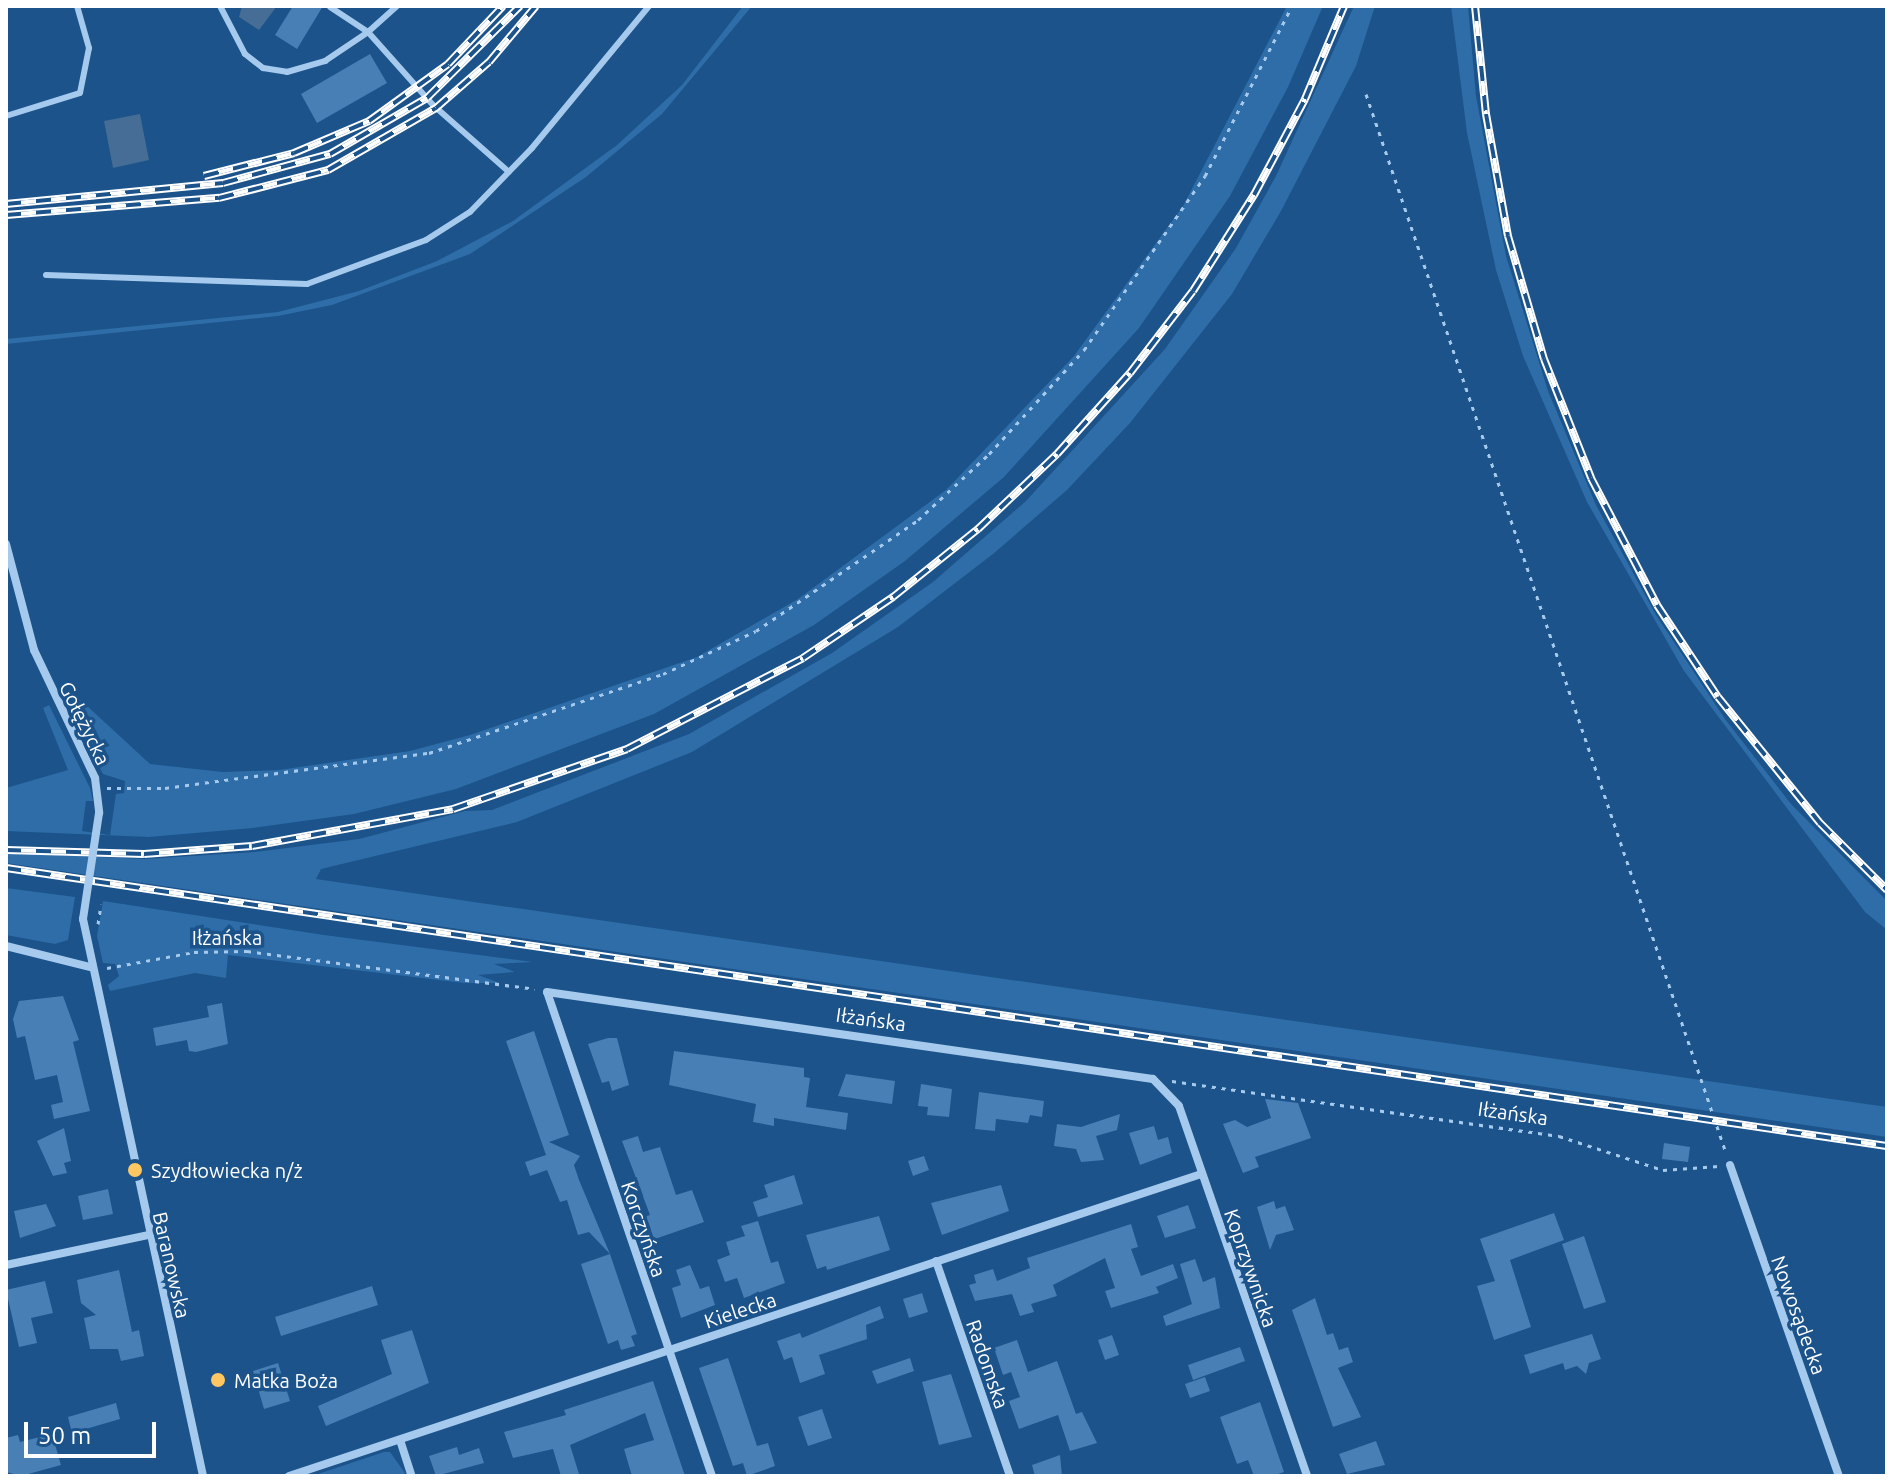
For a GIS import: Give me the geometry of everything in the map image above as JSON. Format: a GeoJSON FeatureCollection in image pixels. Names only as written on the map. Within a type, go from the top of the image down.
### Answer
{"type":"FeatureCollection","features":[{"type":"Feature","properties":{"kind":"street","name":"Gołężycka"},"geometry":{"type":"LineString","coordinates":[[6,544],[34,650],[99,789],[99,813],[83,919]]}},
{"type":"Feature","properties":{"kind":"street","name":"Baranowska"},"geometry":{"type":"LineString","coordinates":[[83,919],[90,967],[203,1476]]}},
{"type":"Feature","properties":{"kind":"street"},"geometry":{"type":"LineString","coordinates":[[6,946],[90,967]]}},
{"type":"Feature","properties":{"kind":"street","name":"Iłżańska"},"geometry":{"type":"LineString","coordinates":[[547,992],[1153,1079]]}},
{"type":"Feature","properties":{"kind":"street","name":"Korczyńska"},"geometry":{"type":"LineString","coordinates":[[547,992],[712,1476]]}},
{"type":"Feature","properties":{"kind":"street","name":"Koprzywnicka"},"geometry":{"type":"LineString","coordinates":[[1153,1079],[1179,1106],[1307,1476]]}},
{"type":"Feature","properties":{"kind":"street","name":"Nowosądecka"},"geometry":{"type":"LineString","coordinates":[[1730,1165],[1839,1476]]}},
{"type":"Feature","properties":{"kind":"street","name":"Kielecka"},"geometry":{"type":"LineString","coordinates":[[289,1476],[1201,1174]]}},
{"type":"Feature","properties":{"kind":"street"},"geometry":{"type":"LineString","coordinates":[[6,1265],[148,1235]]}},
{"type":"Feature","properties":{"kind":"street","name":"Radomska"},"geometry":{"type":"LineString","coordinates":[[936,1261],[1010,1476]]}},
{"type":"Feature","properties":{"kind":"street"},"geometry":{"type":"LineString","coordinates":[[400,1440],[412,1476]]}},
{"type":"Feature","properties":{"kind":"lane"},"geometry":{"type":"LineString","coordinates":[[6,116],[80,93],[89,48],[77,6]]}},
{"type":"Feature","properties":{"kind":"lane"},"geometry":{"type":"LineString","coordinates":[[220,6],[245,54],[269,69],[287,72],[325,61],[368,32],[397,6]]}},
{"type":"Feature","properties":{"kind":"lane"},"geometry":{"type":"LineString","coordinates":[[46,275],[307,284],[426,240],[470,212],[509,172],[647,6]]}},
{"type":"Feature","properties":{"kind":"lane"},"geometry":{"type":"LineString","coordinates":[[330,7],[368,32],[433,105],[509,172]]}},
{"type":"Feature","properties":{"kind":"path"},"geometry":{"type":"LineString","coordinates":[[99,789],[165,788],[429,753],[663,674],[756,631],[918,520],[989,454],[1084,350],[1205,176],[1292,6]]}},
{"type":"Feature","properties":{"kind":"path"},"geometry":{"type":"LineString","coordinates":[[1366,94],[1730,1165]]}},
{"type":"Feature","properties":{"kind":"path"},"geometry":{"type":"LineString","coordinates":[[97,931],[101,904]]}},
{"type":"Feature","properties":{"kind":"path","name":"Iłżańska"},"geometry":{"type":"LineString","coordinates":[[90,967],[115,968],[194,952],[247,951],[511,983],[547,992]]}},
{"type":"Feature","properties":{"kind":"path","name":"Iłżańska"},"geometry":{"type":"LineString","coordinates":[[1153,1079],[1559,1136],[1663,1170],[1730,1165]]}},
{"type":"Feature","properties":{"kind":"shaded area"},"geometry":{"type":"Polygon","coordinates":[[[242,6],[277,6],[259,30],[239,17],[242,6]]]}},
{"type":"Feature","properties":{"kind":"shaded area"},"geometry":{"type":"Polygon","coordinates":[[[743,6],[752,6],[662,114],[586,177],[470,254],[332,305],[278,316],[6,344],[6,339],[278,312],[359,291],[437,261],[513,221],[617,145],[682,85],[743,6]]]}},
{"type":"Feature","properties":{"kind":"shaded area"},"geometry":{"type":"Polygon","coordinates":[[[1287,6],[1323,6],[1288,87],[1230,196],[1139,328],[1004,477],[905,561],[814,625],[654,714],[456,789],[354,814],[253,828],[149,837],[6,831],[6,788],[68,770],[43,708],[49,705],[90,788],[93,801],[86,801],[82,831],[110,835],[116,794],[124,793],[125,781],[103,774],[63,699],[72,692],[150,764],[223,772],[279,770],[410,751],[470,735],[697,657],[798,599],[946,490],[1074,356],[1183,206],[1287,6]]]}},
{"type":"Feature","properties":{"kind":"shaded area"},"geometry":{"type":"Polygon","coordinates":[[[1354,6],[1375,6],[1356,66],[1281,211],[1232,294],[1130,423],[1067,490],[993,554],[898,627],[692,752],[517,822],[321,869],[316,879],[1887,1107],[1887,1137],[6,863],[6,853],[145,859],[255,852],[359,839],[465,811],[492,810],[689,734],[832,653],[933,582],[1026,501],[1165,349],[1236,248],[1276,176],[1354,6]]]}},
{"type":"Feature","properties":{"kind":"shaded area"},"geometry":{"type":"Polygon","coordinates":[[[1451,6],[1468,6],[1476,96],[1506,256],[1548,391],[1596,505],[1656,615],[1725,719],[1791,804],[1887,901],[1887,930],[1865,912],[1684,671],[1587,502],[1523,356],[1496,270],[1467,133],[1451,6]]]}},
{"type":"Feature","properties":{"kind":"shaded area"},"geometry":{"type":"Polygon","coordinates":[[[140,114],[149,160],[113,168],[104,121],[140,114]]]}},
{"type":"Feature","properties":{"kind":"shaded area"},"geometry":{"type":"Polygon","coordinates":[[[6,888],[75,897],[68,940],[55,944],[6,935],[6,888]]]}},
{"type":"Feature","properties":{"kind":"shaded area"},"geometry":{"type":"Polygon","coordinates":[[[103,901],[324,935],[533,962],[494,964],[515,972],[478,975],[500,983],[464,983],[228,955],[226,978],[195,973],[110,991],[108,985],[119,976],[115,964],[103,963],[97,936],[103,901]]]}},
{"type":"Feature","properties":{"kind":"shaded area"},"geometry":{"type":"Polygon","coordinates":[[[384,1452],[390,1452],[407,1476],[312,1476],[384,1452]]]}},
{"type":"Feature","properties":{"kind":"building"},"geometry":{"type":"Polygon","coordinates":[[[293,6],[323,6],[297,49],[275,35],[293,6]]]}},
{"type":"Feature","properties":{"kind":"building"},"geometry":{"type":"Polygon","coordinates":[[[370,54],[387,83],[317,123],[301,94],[370,54]]]}},
{"type":"Feature","properties":{"kind":"building"},"geometry":{"type":"Polygon","coordinates":[[[63,996],[79,1040],[73,1042],[90,1111],[54,1119],[51,1105],[63,1102],[57,1075],[35,1080],[25,1036],[17,1038],[13,1019],[19,1001],[63,996]]]}},
{"type":"Feature","properties":{"kind":"building"},"geometry":{"type":"Polygon","coordinates":[[[222,1003],[228,1044],[196,1052],[189,1051],[187,1040],[156,1046],[153,1028],[209,1017],[207,1006],[222,1003]]]}},
{"type":"Feature","properties":{"kind":"building"},"geometry":{"type":"Polygon","coordinates":[[[534,1031],[569,1135],[549,1142],[580,1156],[574,1165],[610,1254],[589,1232],[578,1235],[567,1200],[560,1202],[547,1170],[530,1176],[525,1162],[546,1155],[506,1041],[534,1031]]]}},
{"type":"Feature","properties":{"kind":"building"},"geometry":{"type":"Polygon","coordinates":[[[617,1038],[629,1085],[612,1091],[609,1081],[602,1083],[588,1044],[617,1038]]]}},
{"type":"Feature","properties":{"kind":"building"},"geometry":{"type":"Polygon","coordinates":[[[674,1051],[804,1068],[804,1077],[810,1078],[806,1107],[848,1113],[846,1130],[774,1118],[774,1126],[753,1122],[756,1104],[669,1085],[674,1051]]]}},
{"type":"Feature","properties":{"kind":"building"},"geometry":{"type":"Polygon","coordinates":[[[846,1074],[895,1081],[892,1104],[838,1096],[846,1074]]]}},
{"type":"Feature","properties":{"kind":"building"},"geometry":{"type":"Polygon","coordinates":[[[921,1084],[952,1089],[949,1117],[927,1115],[928,1107],[918,1106],[921,1084]]]}},
{"type":"Feature","properties":{"kind":"building"},"geometry":{"type":"Polygon","coordinates":[[[979,1092],[1044,1101],[1042,1117],[1030,1115],[1028,1123],[996,1119],[995,1131],[975,1129],[979,1092]]]}},
{"type":"Feature","properties":{"kind":"building"},"geometry":{"type":"Polygon","coordinates":[[[1265,1099],[1298,1103],[1311,1138],[1255,1157],[1259,1167],[1243,1173],[1223,1124],[1235,1120],[1247,1127],[1271,1118],[1265,1099]]]}},
{"type":"Feature","properties":{"kind":"building"},"geometry":{"type":"Polygon","coordinates":[[[1120,1114],[1117,1130],[1096,1136],[1104,1160],[1081,1162],[1076,1149],[1054,1146],[1057,1124],[1081,1127],[1120,1114]]]}},
{"type":"Feature","properties":{"kind":"building"},"geometry":{"type":"Polygon","coordinates":[[[1154,1126],[1158,1140],[1168,1137],[1172,1153],[1140,1165],[1129,1133],[1154,1126]]]}},
{"type":"Feature","properties":{"kind":"building"},"geometry":{"type":"Polygon","coordinates":[[[64,1128],[71,1161],[64,1163],[67,1173],[53,1176],[37,1141],[64,1128]]]}},
{"type":"Feature","properties":{"kind":"building"},"geometry":{"type":"Polygon","coordinates":[[[638,1136],[643,1152],[660,1147],[676,1195],[692,1190],[704,1222],[652,1240],[644,1217],[650,1215],[622,1141],[638,1136]]]}},
{"type":"Feature","properties":{"kind":"building"},"geometry":{"type":"Polygon","coordinates":[[[1664,1143],[1690,1147],[1688,1162],[1662,1159],[1664,1143]]]}},
{"type":"Feature","properties":{"kind":"building"},"geometry":{"type":"Polygon","coordinates":[[[924,1156],[929,1170],[913,1176],[908,1161],[924,1156]]]}},
{"type":"Feature","properties":{"kind":"building"},"geometry":{"type":"Polygon","coordinates":[[[794,1175],[803,1204],[758,1217],[753,1202],[768,1197],[764,1185],[794,1175]]]}},
{"type":"Feature","properties":{"kind":"building"},"geometry":{"type":"Polygon","coordinates":[[[1001,1185],[1009,1211],[942,1235],[931,1203],[1001,1185]]]}},
{"type":"Feature","properties":{"kind":"building"},"geometry":{"type":"Polygon","coordinates":[[[108,1189],[113,1214],[83,1220],[78,1196],[108,1189]]]}},
{"type":"Feature","properties":{"kind":"building"},"geometry":{"type":"Polygon","coordinates":[[[1274,1201],[1276,1209],[1285,1206],[1294,1230],[1276,1235],[1270,1250],[1257,1207],[1274,1201]]]}},
{"type":"Feature","properties":{"kind":"building"},"geometry":{"type":"Polygon","coordinates":[[[46,1204],[56,1226],[20,1238],[14,1211],[46,1204]]]}},
{"type":"Feature","properties":{"kind":"building"},"geometry":{"type":"Polygon","coordinates":[[[1188,1205],[1196,1228],[1165,1238],[1157,1216],[1188,1205]]]}},
{"type":"Feature","properties":{"kind":"building"},"geometry":{"type":"Polygon","coordinates":[[[1554,1213],[1564,1240],[1510,1260],[1531,1327],[1494,1340],[1477,1286],[1495,1281],[1480,1239],[1554,1213]]]}},
{"type":"Feature","properties":{"kind":"building"},"geometry":{"type":"Polygon","coordinates":[[[879,1216],[890,1250],[827,1270],[826,1266],[817,1269],[806,1235],[879,1216]]]}},
{"type":"Feature","properties":{"kind":"building"},"geometry":{"type":"Polygon","coordinates":[[[758,1221],[771,1263],[778,1261],[785,1283],[744,1298],[737,1278],[725,1282],[717,1260],[730,1255],[726,1242],[745,1236],[741,1226],[758,1221]]]}},
{"type":"Feature","properties":{"kind":"building"},"geometry":{"type":"Polygon","coordinates":[[[1131,1224],[1138,1247],[1131,1249],[1141,1276],[1173,1264],[1178,1278],[1156,1287],[1159,1293],[1111,1308],[1105,1291],[1115,1288],[1105,1258],[1053,1285],[1057,1296],[1031,1304],[1034,1312],[1020,1316],[1012,1294],[975,1301],[969,1285],[976,1283],[974,1275],[993,1269],[997,1281],[1030,1268],[1027,1258],[1131,1224]]]}},
{"type":"Feature","properties":{"kind":"building"},"geometry":{"type":"Polygon","coordinates":[[[1584,1236],[1606,1302],[1584,1309],[1562,1244],[1584,1236]]]}},
{"type":"Feature","properties":{"kind":"building"},"geometry":{"type":"Polygon","coordinates":[[[610,1254],[637,1334],[631,1336],[635,1346],[621,1350],[618,1340],[608,1344],[581,1264],[610,1254]]]}},
{"type":"Feature","properties":{"kind":"building"},"geometry":{"type":"Polygon","coordinates":[[[1195,1259],[1203,1282],[1215,1277],[1220,1308],[1166,1326],[1163,1316],[1192,1304],[1180,1264],[1195,1259]]]}},
{"type":"Feature","properties":{"kind":"building"},"geometry":{"type":"Polygon","coordinates":[[[690,1265],[700,1289],[709,1286],[715,1305],[681,1318],[672,1288],[681,1285],[676,1270],[690,1265]]]}},
{"type":"Feature","properties":{"kind":"building"},"geometry":{"type":"Polygon","coordinates":[[[119,1270],[132,1332],[139,1330],[144,1356],[121,1361],[118,1349],[90,1349],[84,1318],[96,1315],[81,1303],[77,1280],[119,1270]]]}},
{"type":"Feature","properties":{"kind":"building"},"geometry":{"type":"Polygon","coordinates":[[[45,1281],[53,1313],[31,1318],[37,1343],[19,1347],[6,1290],[45,1281]]]}},
{"type":"Feature","properties":{"kind":"building"},"geometry":{"type":"Polygon","coordinates":[[[372,1286],[378,1305],[281,1336],[275,1317],[372,1286]]]}},
{"type":"Feature","properties":{"kind":"building"},"geometry":{"type":"Polygon","coordinates":[[[922,1293],[928,1312],[909,1318],[903,1299],[922,1293]]]}},
{"type":"Feature","properties":{"kind":"building"},"geometry":{"type":"Polygon","coordinates":[[[1315,1298],[1327,1335],[1333,1333],[1339,1350],[1348,1347],[1353,1362],[1338,1368],[1361,1417],[1333,1427],[1292,1310],[1315,1298]]]}},
{"type":"Feature","properties":{"kind":"building"},"geometry":{"type":"Polygon","coordinates":[[[880,1306],[884,1318],[866,1325],[867,1339],[819,1355],[825,1374],[800,1383],[792,1357],[784,1360],[777,1341],[800,1333],[802,1338],[880,1306]]]}},
{"type":"Feature","properties":{"kind":"building"},"geometry":{"type":"Polygon","coordinates":[[[412,1330],[429,1383],[326,1426],[318,1406],[392,1374],[381,1340],[412,1330]]]}},
{"type":"Feature","properties":{"kind":"building"},"geometry":{"type":"Polygon","coordinates":[[[1592,1334],[1601,1359],[1589,1363],[1586,1374],[1577,1366],[1565,1370],[1563,1363],[1530,1374],[1524,1355],[1592,1334]]]}},
{"type":"Feature","properties":{"kind":"building"},"geometry":{"type":"Polygon","coordinates":[[[1112,1335],[1119,1355],[1105,1360],[1098,1340],[1112,1335]]]}},
{"type":"Feature","properties":{"kind":"building"},"geometry":{"type":"Polygon","coordinates":[[[1017,1340],[1028,1372],[1057,1361],[1076,1414],[1082,1412],[1097,1443],[1070,1451],[1058,1415],[1019,1429],[1009,1401],[1020,1397],[1011,1372],[1003,1375],[994,1348],[1017,1340]]]}},
{"type":"Feature","properties":{"kind":"building"},"geometry":{"type":"Polygon","coordinates":[[[1240,1347],[1245,1361],[1193,1380],[1188,1365],[1240,1347]]]}},
{"type":"Feature","properties":{"kind":"building"},"geometry":{"type":"Polygon","coordinates":[[[728,1358],[757,1446],[768,1443],[775,1466],[747,1476],[743,1463],[733,1466],[699,1368],[728,1358]]]}},
{"type":"Feature","properties":{"kind":"building"},"geometry":{"type":"Polygon","coordinates":[[[910,1358],[914,1371],[877,1384],[872,1371],[910,1358]]]}},
{"type":"Feature","properties":{"kind":"building"},"geometry":{"type":"Polygon","coordinates":[[[278,1363],[290,1401],[264,1409],[253,1371],[278,1363]]]}},
{"type":"Feature","properties":{"kind":"building"},"geometry":{"type":"Polygon","coordinates":[[[951,1374],[972,1437],[939,1445],[922,1382],[951,1374]]]}},
{"type":"Feature","properties":{"kind":"building"},"geometry":{"type":"Polygon","coordinates":[[[1205,1377],[1210,1391],[1190,1398],[1185,1384],[1205,1377]]]}},
{"type":"Feature","properties":{"kind":"building"},"geometry":{"type":"Polygon","coordinates":[[[653,1381],[685,1476],[632,1476],[624,1449],[654,1440],[645,1413],[570,1445],[579,1474],[561,1476],[553,1449],[513,1458],[504,1432],[566,1415],[564,1410],[653,1381]]]}},
{"type":"Feature","properties":{"kind":"building"},"geometry":{"type":"Polygon","coordinates":[[[1260,1402],[1284,1472],[1272,1476],[1254,1476],[1248,1460],[1237,1464],[1220,1417],[1260,1402]]]}},
{"type":"Feature","properties":{"kind":"building"},"geometry":{"type":"Polygon","coordinates":[[[116,1403],[120,1419],[72,1433],[68,1417],[116,1403]]]}},
{"type":"Feature","properties":{"kind":"building"},"geometry":{"type":"Polygon","coordinates":[[[822,1409],[832,1438],[808,1446],[798,1417],[822,1409]]]}},
{"type":"Feature","properties":{"kind":"building"},"geometry":{"type":"Polygon","coordinates":[[[52,1434],[61,1465],[21,1476],[6,1472],[6,1438],[18,1435],[20,1442],[52,1434]]]}},
{"type":"Feature","properties":{"kind":"building"},"geometry":{"type":"Polygon","coordinates":[[[1376,1441],[1385,1465],[1347,1474],[1339,1454],[1376,1441]]]}},
{"type":"Feature","properties":{"kind":"building"},"geometry":{"type":"Polygon","coordinates":[[[457,1447],[459,1455],[479,1448],[484,1463],[436,1476],[429,1456],[457,1447]]]}},
{"type":"Feature","properties":{"kind":"building"},"geometry":{"type":"Polygon","coordinates":[[[1060,1455],[1062,1476],[1035,1476],[1032,1465],[1060,1455]]]}},
{"type":"Feature","properties":{"kind":"railway"},"geometry":{"type":"LineString","coordinates":[[204,176],[294,153],[369,121],[448,64],[503,6]]}},
{"type":"Feature","properties":{"kind":"railway"},"geometry":{"type":"LineString","coordinates":[[6,204],[223,183],[330,154],[427,98],[520,6]]}},
{"type":"Feature","properties":{"kind":"railway"},"geometry":{"type":"LineString","coordinates":[[6,215],[219,198],[328,170],[436,108],[489,62],[536,6]]}},
{"type":"Feature","properties":{"kind":"railway"},"geometry":{"type":"LineString","coordinates":[[6,850],[144,854],[252,846],[453,809],[627,749],[803,658],[893,597],[978,529],[1057,454],[1130,373],[1193,291],[1254,195],[1305,99],[1344,6]]}},
{"type":"Feature","properties":{"kind":"railway"},"geometry":{"type":"LineString","coordinates":[[1475,6],[1486,114],[1508,236],[1544,359],[1591,478],[1657,605],[1718,697],[1820,823],[1887,890]]}},
{"type":"Feature","properties":{"kind":"railway"},"geometry":{"type":"LineString","coordinates":[[6,868],[1887,1146]]}},
{"type":"Feature","properties":{"kind":"place","name":"Szydłowiecka n/ż"},"geometry":{"type":"Point","coordinates":[135,1170]}},
{"type":"Feature","properties":{"kind":"place","name":"Matka Boża"},"geometry":{"type":"Point","coordinates":[218,1380]}}]}
